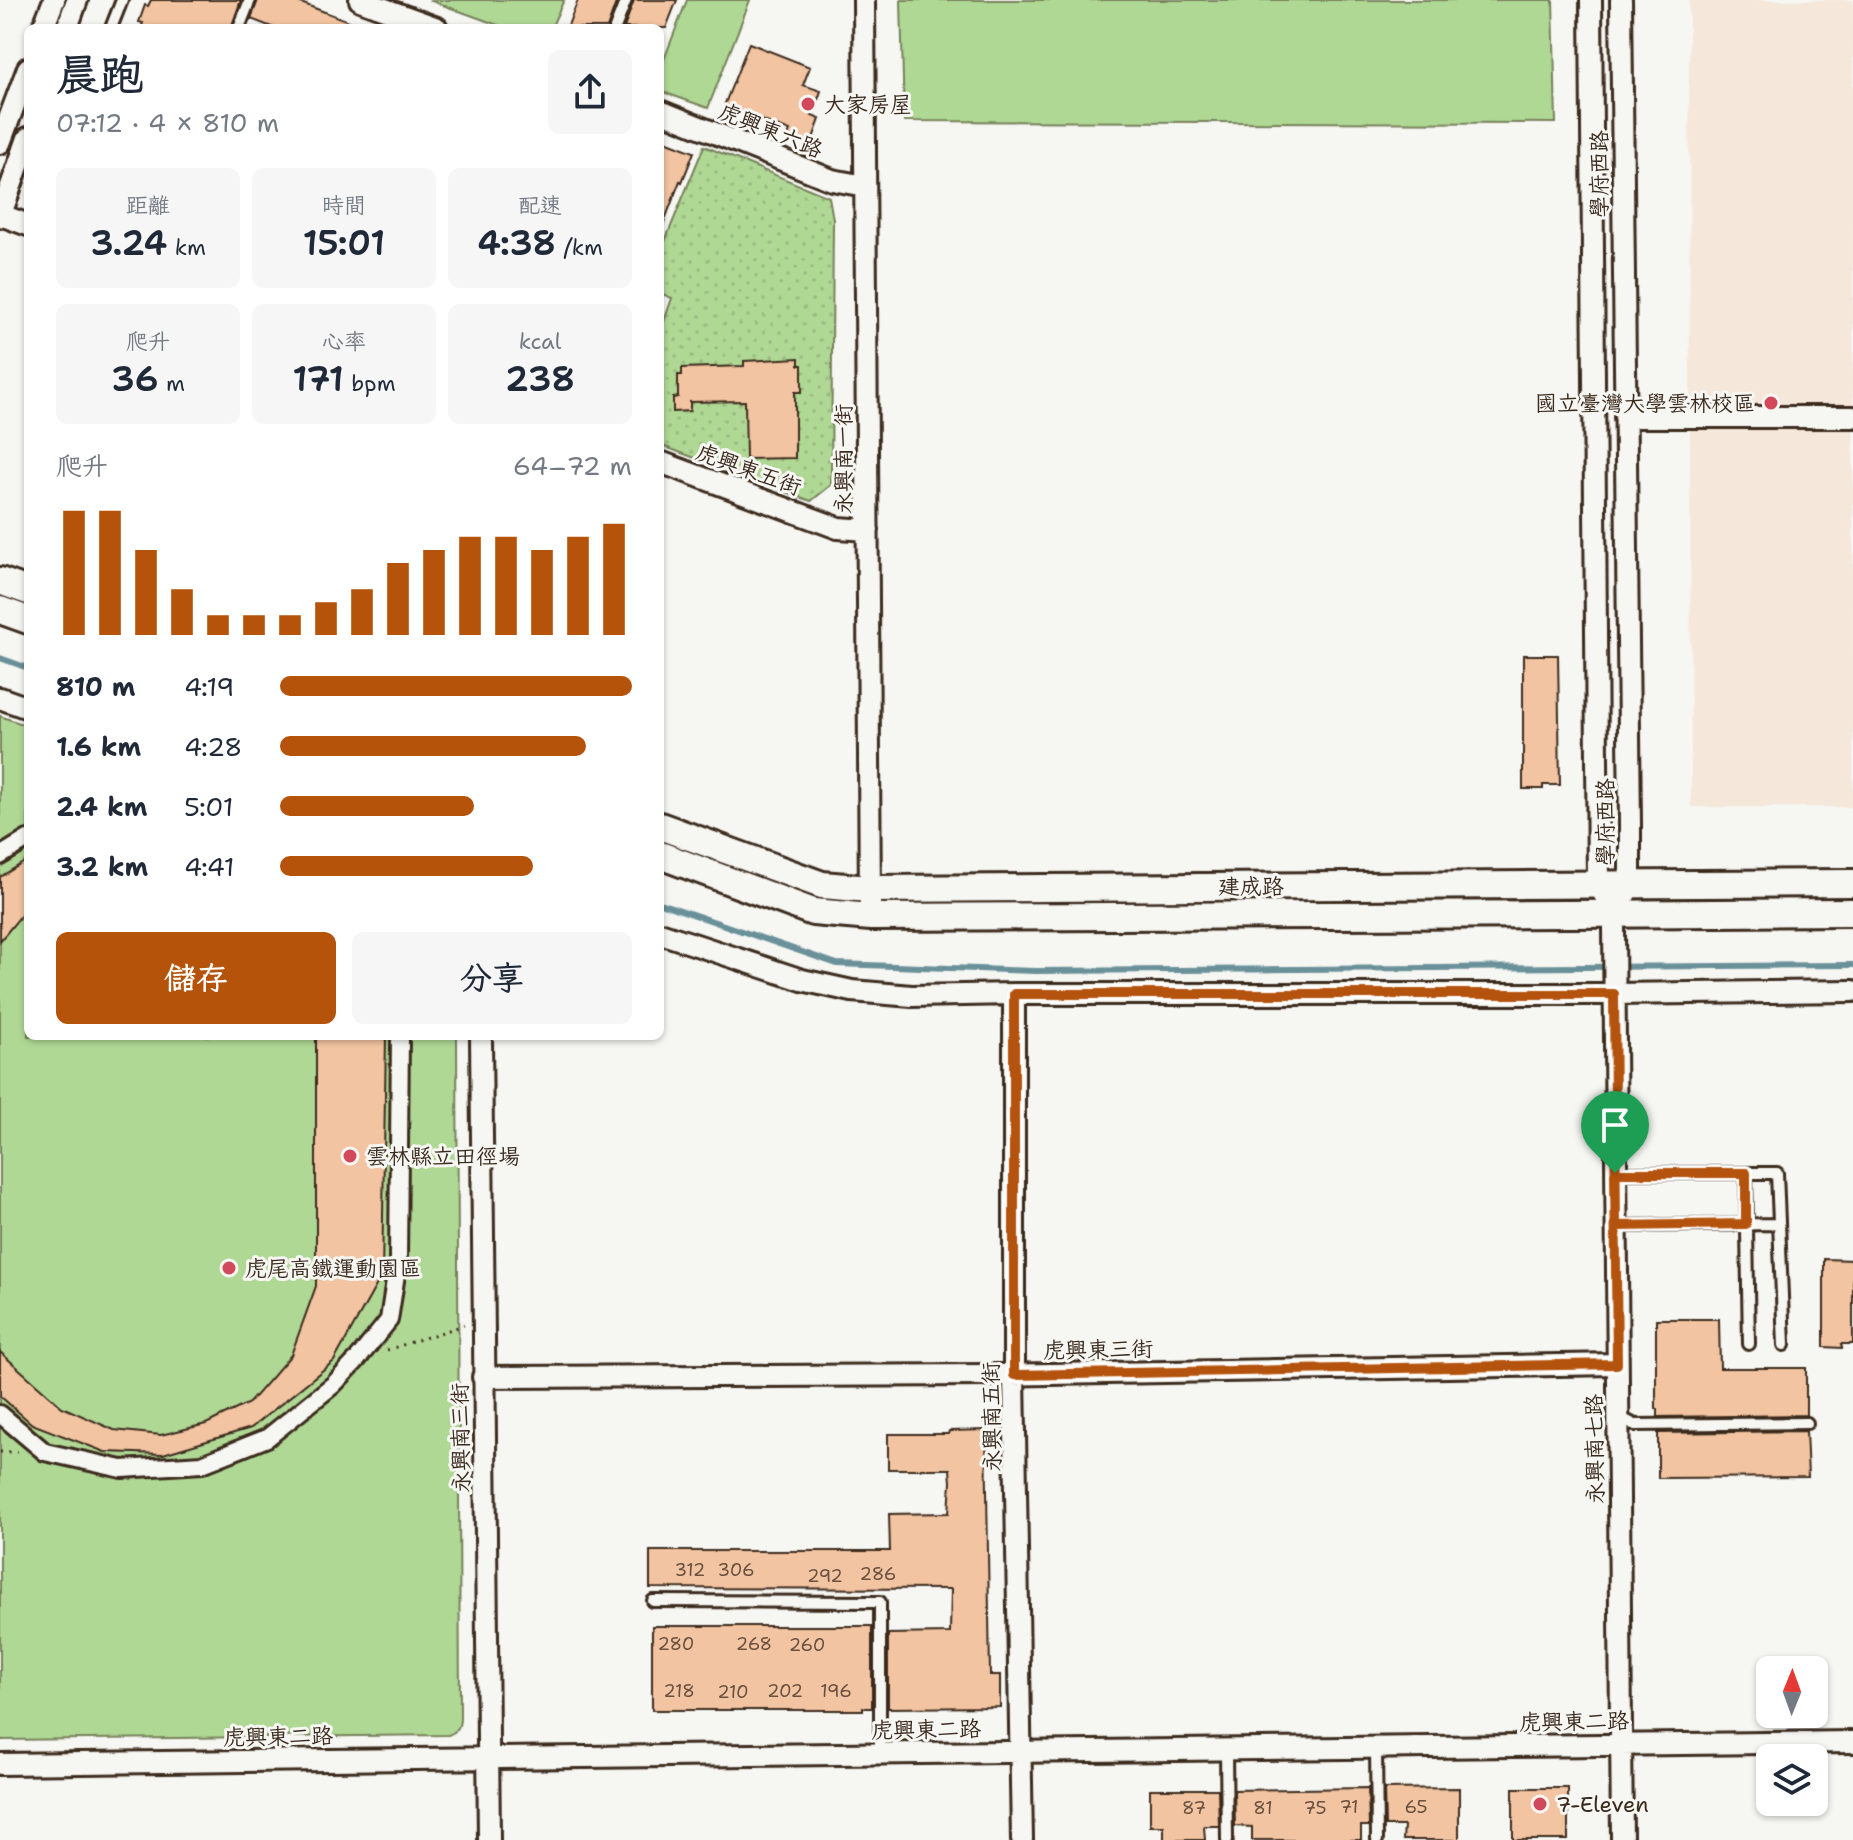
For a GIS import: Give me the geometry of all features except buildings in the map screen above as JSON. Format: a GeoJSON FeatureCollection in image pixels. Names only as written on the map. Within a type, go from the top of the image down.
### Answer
{"type":"FeatureCollection","features":[{"type":"Feature","properties":{"kind":"street"},"geometry":{"type":"LineString","coordinates":[[45,24],[54,0]]}},
{"type":"Feature","properties":{"kind":"street"},"geometry":{"type":"LineString","coordinates":[[68,24],[77,0]]}},
{"type":"Feature","properties":{"kind":"street"},"geometry":{"type":"LineString","coordinates":[[360,0],[392,16],[422,24]]}},
{"type":"Feature","properties":{"kind":"street","name":"永興南一街"},"geometry":{"type":"LineString","coordinates":[[864,0],[871,917]]}},
{"type":"Feature","properties":{"kind":"street","name":"學府西路"},"geometry":{"type":"LineString","coordinates":[[1591,0],[1598,885],[1615,921]]}},
{"type":"Feature","properties":{"kind":"street","name":"學府西路"},"geometry":{"type":"LineString","coordinates":[[1615,921],[1630,885],[1621,0]]}},
{"type":"Feature","properties":{"kind":"street"},"geometry":{"type":"LineString","coordinates":[[0,143],[24,79]]}},
{"type":"Feature","properties":{"kind":"street","name":"虎興東六路"},"geometry":{"type":"LineString","coordinates":[[664,113],[832,180],[865,186]]}},
{"type":"Feature","properties":{"kind":"street"},"geometry":{"type":"LineString","coordinates":[[24,149],[0,216],[24,224]]}},
{"type":"Feature","properties":{"kind":"street"},"geometry":{"type":"LineString","coordinates":[[1625,417],[1853,417]]}},
{"type":"Feature","properties":{"kind":"street","name":"虎興東五街"},"geometry":{"type":"LineString","coordinates":[[664,463],[838,528],[868,530]]}},
{"type":"Feature","properties":{"kind":"street"},"geometry":{"type":"LineString","coordinates":[[0,581],[24,590]]}},
{"type":"Feature","properties":{"kind":"street"},"geometry":{"type":"LineString","coordinates":[[0,610],[24,619]]}},
{"type":"Feature","properties":{"kind":"street"},"geometry":{"type":"LineString","coordinates":[[0,698],[24,707]]}},
{"type":"Feature","properties":{"kind":"street","name":"建成路"},"geometry":{"type":"LineString","coordinates":[[664,827],[822,885],[870,889],[1853,883]]}},
{"type":"Feature","properties":{"kind":"street"},"geometry":{"type":"LineString","coordinates":[[0,856],[24,841]]}},
{"type":"Feature","properties":{"kind":"street","name":"建成路"},"geometry":{"type":"LineString","coordinates":[[664,856],[813,912],[871,917],[1615,921],[1853,912]]}},
{"type":"Feature","properties":{"kind":"street","name":"永興南七路"},"geometry":{"type":"LineString","coordinates":[[1615,921],[1622,1840]]}},
{"type":"Feature","properties":{"kind":"street"},"geometry":{"type":"LineString","coordinates":[[664,934],[802,980],[852,991],[912,996],[1614,987],[1853,991]]}},
{"type":"Feature","properties":{"kind":"street","name":"永興南五街"},"geometry":{"type":"LineString","coordinates":[[1014,994],[1014,1375],[1022,1840]]}},
{"type":"Feature","properties":{"kind":"street"},"geometry":{"type":"LineString","coordinates":[[0,1414],[45,1452],[122,1469],[202,1464],[267,1438],[333,1385],[389,1320],[398,1261],[400,1040]]}},
{"type":"Feature","properties":{"kind":"street","name":"永興南三街"},"geometry":{"type":"LineString","coordinates":[[481,1040],[489,1840]]}},
{"type":"Feature","properties":{"kind":"street","name":"虎興東三街"},"geometry":{"type":"LineString","coordinates":[[483,1377],[1014,1375],[1617,1364]]}},
{"type":"Feature","properties":{"kind":"street","name":"虎興東二路"},"geometry":{"type":"LineString","coordinates":[[0,1764],[1853,1742]]}},
{"type":"Feature","properties":{"kind":"lane"},"geometry":{"type":"LineString","coordinates":[[113,24],[122,0]]}},
{"type":"Feature","properties":{"kind":"lane"},"geometry":{"type":"LineString","coordinates":[[241,24],[250,0]]}},
{"type":"Feature","properties":{"kind":"lane"},"geometry":{"type":"LineString","coordinates":[[617,24],[626,0]]}},
{"type":"Feature","properties":{"kind":"lane"},"geometry":{"type":"LineString","coordinates":[[1615,1173],[1777,1173],[1784,1345]]}},
{"type":"Feature","properties":{"kind":"lane"},"geometry":{"type":"LineString","coordinates":[[1746,1173],[1749,1344]]}},
{"type":"Feature","properties":{"kind":"lane"},"geometry":{"type":"LineString","coordinates":[[1616,1226],[1779,1224]]}},
{"type":"Feature","properties":{"kind":"lane"},"geometry":{"type":"LineString","coordinates":[[1618,1416],[1635,1425],[1807,1423]]}},
{"type":"Feature","properties":{"kind":"lane"},"geometry":{"type":"LineString","coordinates":[[653,1601],[880,1602],[880,1754]]}},
{"type":"Feature","properties":{"kind":"lane"},"geometry":{"type":"LineString","coordinates":[[1376,1747],[1377,1840]]}},
{"type":"Feature","properties":{"kind":"lane"},"geometry":{"type":"LineString","coordinates":[[1226,1750],[1227,1840]]}},
{"type":"Feature","properties":{"kind":"path"},"geometry":{"type":"LineString","coordinates":[[357,1360],[465,1324]]}},
{"type":"Feature","properties":{"kind":"shaded area","name":"國立臺灣大學雲林校區"},"geometry":{"type":"Polygon","coordinates":[[[1689,0],[1853,0],[1853,807],[1691,807],[1689,0]]]}},
{"type":"Feature","properties":{"kind":"green space"},"geometry":{"type":"Polygon","coordinates":[[[429,0],[564,0],[553,24],[495,24],[429,0]]]}},
{"type":"Feature","properties":{"kind":"green space"},"geometry":{"type":"Polygon","coordinates":[[[687,0],[750,0],[708,108],[664,92],[664,60],[687,0]]]}},
{"type":"Feature","properties":{"kind":"green space"},"geometry":{"type":"Polygon","coordinates":[[[901,0],[1553,0],[1556,123],[904,121],[901,0]]]}},
{"type":"Feature","properties":{"kind":"green space"},"geometry":{"type":"Polygon","coordinates":[[[704,146],[829,197],[833,219],[831,485],[811,501],[664,446],[664,321],[672,298],[664,295],[664,243],[704,146]]]}},
{"type":"Feature","properties":{"kind":"green space","name":"虎尾高鐵運動園區"},"geometry":{"type":"Polygon","coordinates":[[[0,716],[24,725],[24,1040],[457,1040],[460,1718],[457,1729],[448,1735],[0,1740],[0,716]]]}},
{"type":"Feature","properties":{"kind":"waterway"},"geometry":{"type":"LineString","coordinates":[[0,658],[24,667]]}},
{"type":"Feature","properties":{"kind":"waterway"},"geometry":{"type":"LineString","coordinates":[[664,904],[837,964],[1035,971],[1853,965]]}},
{"type":"Feature","properties":{"kind":"place","name":"大家房屋"},"geometry":{"type":"Point","coordinates":[808,104]}},
{"type":"Feature","properties":{"kind":"place","name":"國立臺灣大學雲林校區"},"geometry":{"type":"Point","coordinates":[1771,403]}},
{"type":"Feature","properties":{"kind":"place","name":"雲林縣立田徑場"},"geometry":{"type":"Point","coordinates":[350,1156]}},
{"type":"Feature","properties":{"kind":"place","name":"虎尾高鐵運動園區"},"geometry":{"type":"Point","coordinates":[229,1268]}},
{"type":"Feature","properties":{"kind":"place","name":"7-Eleven"},"geometry":{"type":"Point","coordinates":[1540,1804]}},
{"type":"Feature","properties":{"kind":"route"},"geometry":{"type":"LineString","coordinates":[[1615,1173],[1617,1364],[1014,1375],[1014,994],[1614,994],[1616,1226],[1746,1224],[1746,1173],[1615,1173]]}}]}
